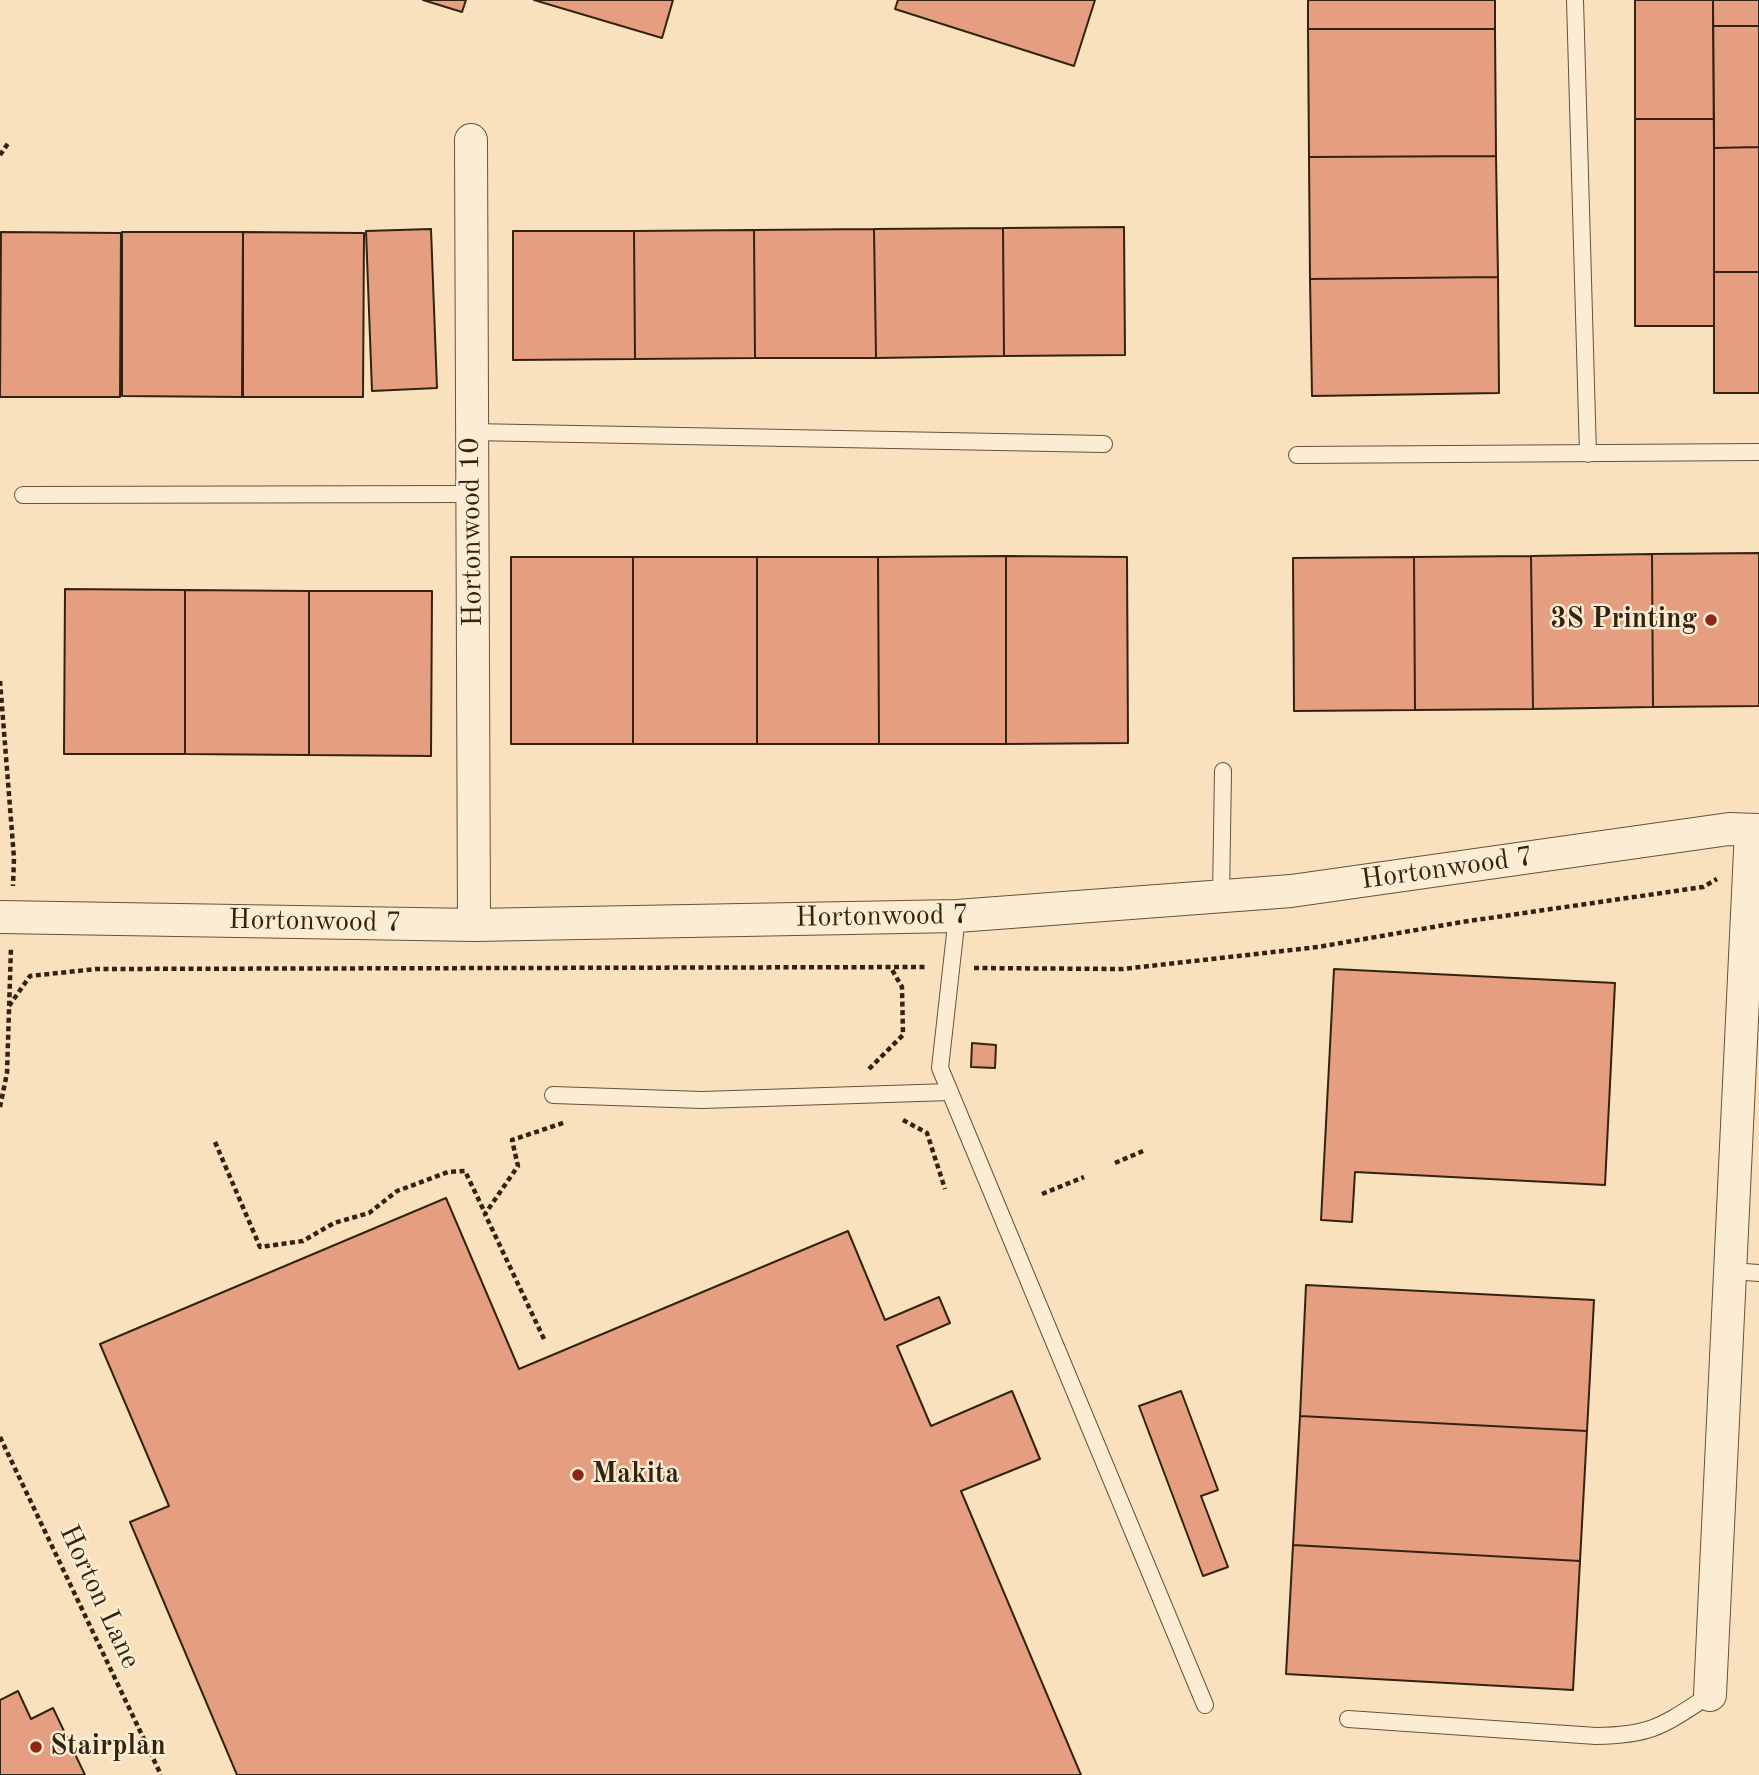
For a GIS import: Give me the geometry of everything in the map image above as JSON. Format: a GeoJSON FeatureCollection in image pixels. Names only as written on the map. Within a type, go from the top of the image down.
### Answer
{"type":"FeatureCollection","features":[{"type":"Feature","properties":{"kind":"street","name":"Hortonwood 10"},"geometry":{"type":"LineString","coordinates":[[471,140],[474,925]]}},
{"type":"Feature","properties":{"kind":"street","name":"Hortonwood 7"},"geometry":{"type":"LineString","coordinates":[[0,917],[474,925],[957,916],[1291,891],[1729,829],[1755,830]]}},
{"type":"Feature","properties":{"kind":"street"},"geometry":{"type":"LineString","coordinates":[[1710,1695],[1745,1272],[1755,830]]}},
{"type":"Feature","properties":{"kind":"lane"},"geometry":{"type":"LineString","coordinates":[[1575,0],[1588,454]]}},
{"type":"Feature","properties":{"kind":"lane"},"geometry":{"type":"LineString","coordinates":[[471,432],[1104,444]]}},
{"type":"Feature","properties":{"kind":"lane"},"geometry":{"type":"LineString","coordinates":[[1297,455],[1759,452]]}},
{"type":"Feature","properties":{"kind":"lane"},"geometry":{"type":"LineString","coordinates":[[23,495],[472,494]]}},
{"type":"Feature","properties":{"kind":"lane"},"geometry":{"type":"LineString","coordinates":[[1221,897],[1223,771]]}},
{"type":"Feature","properties":{"kind":"lane"},"geometry":{"type":"LineString","coordinates":[[957,916],[940,1068],[1205,1704]]}},
{"type":"Feature","properties":{"kind":"lane"},"geometry":{"type":"LineString","coordinates":[[554,1096],[702,1100],[950,1092]]}},
{"type":"Feature","properties":{"kind":"lane"},"geometry":{"type":"LineString","coordinates":[[1348,1719],[1596,1737],[1635,1735],[1656,1729],[1710,1695]]}},
{"type":"Feature","properties":{"kind":"path"},"geometry":{"type":"LineString","coordinates":[[0,155],[9,142]]}},
{"type":"Feature","properties":{"kind":"path"},"geometry":{"type":"LineString","coordinates":[[860,1078],[903,1035],[902,987],[891,967]]}},
{"type":"Feature","properties":{"kind":"path"},"geometry":{"type":"LineString","coordinates":[[890,1120],[904,1120],[927,1133],[945,1189]]}},
{"type":"Feature","properties":{"kind":"path"},"geometry":{"type":"LineString","coordinates":[[485,1214],[518,1166],[512,1140],[569,1121]]}},
{"type":"Feature","properties":{"kind":"path"},"geometry":{"type":"LineString","coordinates":[[215,1142],[260,1247],[303,1241],[334,1223],[369,1213],[397,1191],[448,1172],[465,1171],[544,1339]]}},
{"type":"Feature","properties":{"kind":"path"},"geometry":{"type":"LineString","coordinates":[[1115,1163],[1143,1151]]}},
{"type":"Feature","properties":{"kind":"path"},"geometry":{"type":"LineString","coordinates":[[1042,1194],[1084,1177]]}},
{"type":"Feature","properties":{"kind":"path","name":"Horton Lane"},"geometry":{"type":"LineString","coordinates":[[0,1437],[161,1775]]}},
{"type":"Feature","properties":{"kind":"building"},"geometry":{"type":"Polygon","coordinates":[[[423,0],[466,0],[462,12],[423,0]]]}},
{"type":"Feature","properties":{"kind":"building"},"geometry":{"type":"Polygon","coordinates":[[[534,0],[673,0],[662,38],[534,0]]]}},
{"type":"Feature","properties":{"kind":"building"},"geometry":{"type":"Polygon","coordinates":[[[898,0],[1095,0],[1074,66],[895,9],[898,0]]]}},
{"type":"Feature","properties":{"kind":"building"},"geometry":{"type":"Polygon","coordinates":[[[1308,0],[1495,0],[1495,29],[1308,29],[1308,0]]]}},
{"type":"Feature","properties":{"kind":"building"},"geometry":{"type":"Polygon","coordinates":[[[1635,0],[1713,0],[1714,119],[1635,119],[1635,0]]]}},
{"type":"Feature","properties":{"kind":"building"},"geometry":{"type":"Polygon","coordinates":[[[1713,0],[1759,0],[1759,26],[1713,26],[1713,0]]]}},
{"type":"Feature","properties":{"kind":"building"},"geometry":{"type":"Polygon","coordinates":[[[1713,26],[1759,26],[1759,147],[1714,148],[1713,26]]]}},
{"type":"Feature","properties":{"kind":"building"},"geometry":{"type":"Polygon","coordinates":[[[1308,29],[1495,29],[1496,156],[1309,157],[1308,29]]]}},
{"type":"Feature","properties":{"kind":"building"},"geometry":{"type":"Polygon","coordinates":[[[1635,119],[1714,119],[1714,326],[1635,326],[1635,119]]]}},
{"type":"Feature","properties":{"kind":"building"},"geometry":{"type":"Polygon","coordinates":[[[1759,147],[1759,272],[1714,272],[1714,148],[1759,147]]]}},
{"type":"Feature","properties":{"kind":"building"},"geometry":{"type":"Polygon","coordinates":[[[1496,156],[1498,277],[1310,279],[1309,157],[1496,156]]]}},
{"type":"Feature","properties":{"kind":"building"},"geometry":{"type":"Polygon","coordinates":[[[1124,227],[1125,355],[1004,356],[1003,228],[1124,227]]]}},
{"type":"Feature","properties":{"kind":"building"},"geometry":{"type":"Polygon","coordinates":[[[1003,228],[1004,356],[876,358],[874,229],[1003,228]]]}},
{"type":"Feature","properties":{"kind":"building"},"geometry":{"type":"Polygon","coordinates":[[[431,229],[437,388],[372,391],[366,231],[431,229]]]}},
{"type":"Feature","properties":{"kind":"building"},"geometry":{"type":"Polygon","coordinates":[[[874,229],[876,358],[755,358],[754,230],[874,229]]]}},
{"type":"Feature","properties":{"kind":"building"},"geometry":{"type":"Polygon","coordinates":[[[754,230],[755,358],[635,359],[634,231],[754,230]]]}},
{"type":"Feature","properties":{"kind":"building"},"geometry":{"type":"Polygon","coordinates":[[[513,231],[634,231],[635,359],[513,360],[513,231]]]}},
{"type":"Feature","properties":{"kind":"building"},"geometry":{"type":"Polygon","coordinates":[[[1,232],[121,233],[120,397],[0,397],[1,232]]]}},
{"type":"Feature","properties":{"kind":"building"},"geometry":{"type":"Polygon","coordinates":[[[122,232],[243,232],[242,397],[122,396],[122,232]]]}},
{"type":"Feature","properties":{"kind":"building"},"geometry":{"type":"Polygon","coordinates":[[[243,232],[364,233],[363,397],[243,397],[243,232]]]}},
{"type":"Feature","properties":{"kind":"building"},"geometry":{"type":"Polygon","coordinates":[[[1714,272],[1759,272],[1759,393],[1714,393],[1714,272]]]}},
{"type":"Feature","properties":{"kind":"building"},"geometry":{"type":"Polygon","coordinates":[[[1498,277],[1499,393],[1312,396],[1310,279],[1498,277]]]}},
{"type":"Feature","properties":{"kind":"building"},"geometry":{"type":"Polygon","coordinates":[[[1759,553],[1759,706],[1653,707],[1652,554],[1759,553]]]}},
{"type":"Feature","properties":{"kind":"building"},"geometry":{"type":"Polygon","coordinates":[[[1652,554],[1653,707],[1533,709],[1531,556],[1652,554]]]}},
{"type":"Feature","properties":{"kind":"building"},"geometry":{"type":"Polygon","coordinates":[[[1006,556],[1006,744],[879,744],[878,557],[1006,556]]]}},
{"type":"Feature","properties":{"kind":"building"},"geometry":{"type":"Polygon","coordinates":[[[1006,556],[1127,557],[1128,743],[1006,744],[1006,556]]]}},
{"type":"Feature","properties":{"kind":"building"},"geometry":{"type":"Polygon","coordinates":[[[1531,556],[1533,709],[1415,710],[1414,557],[1531,556]]]}},
{"type":"Feature","properties":{"kind":"building"},"geometry":{"type":"Polygon","coordinates":[[[511,557],[633,557],[633,744],[511,744],[511,557]]]}},
{"type":"Feature","properties":{"kind":"building"},"geometry":{"type":"Polygon","coordinates":[[[633,557],[757,557],[757,744],[633,744],[633,557]]]}},
{"type":"Feature","properties":{"kind":"building"},"geometry":{"type":"Polygon","coordinates":[[[757,557],[878,557],[879,744],[757,744],[757,557]]]}},
{"type":"Feature","properties":{"kind":"building"},"geometry":{"type":"Polygon","coordinates":[[[1414,557],[1415,710],[1294,711],[1293,558],[1414,557]]]}},
{"type":"Feature","properties":{"kind":"building"},"geometry":{"type":"Polygon","coordinates":[[[65,589],[185,590],[185,754],[64,754],[65,589]]]}},
{"type":"Feature","properties":{"kind":"building"},"geometry":{"type":"Polygon","coordinates":[[[185,590],[309,591],[309,755],[185,754],[185,590]]]}},
{"type":"Feature","properties":{"kind":"building"},"geometry":{"type":"Polygon","coordinates":[[[309,591],[432,591],[431,756],[309,755],[309,591]]]}},
{"type":"Feature","properties":{"kind":"building"},"geometry":{"type":"Polygon","coordinates":[[[1334,969],[1615,983],[1605,1185],[1355,1172],[1352,1222],[1321,1220],[1334,969]]]}},
{"type":"Feature","properties":{"kind":"building"},"geometry":{"type":"Polygon","coordinates":[[[972,1043],[996,1045],[995,1068],[971,1067],[972,1043]]]}},
{"type":"Feature","properties":{"kind":"building","name":"Makita"},"geometry":{"type":"Polygon","coordinates":[[[446,1198],[519,1369],[848,1231],[885,1320],[939,1297],[950,1323],[897,1346],[931,1426],[1012,1391],[1040,1459],[961,1491],[1081,1775],[237,1775],[130,1522],[169,1506],[100,1344],[446,1198]]]}},
{"type":"Feature","properties":{"kind":"building"},"geometry":{"type":"Polygon","coordinates":[[[1306,1285],[1594,1300],[1587,1431],[1300,1416],[1306,1285]]]}},
{"type":"Feature","properties":{"kind":"building"},"geometry":{"type":"Polygon","coordinates":[[[1181,1391],[1218,1490],[1201,1496],[1228,1567],[1203,1576],[1139,1406],[1181,1391]]]}},
{"type":"Feature","properties":{"kind":"building"},"geometry":{"type":"Polygon","coordinates":[[[1300,1416],[1587,1431],[1580,1561],[1293,1545],[1300,1416]]]}},
{"type":"Feature","properties":{"kind":"building"},"geometry":{"type":"Polygon","coordinates":[[[1293,1545],[1580,1561],[1573,1690],[1286,1674],[1293,1545]]]}},
{"type":"Feature","properties":{"kind":"building","name":"Stairplan"},"geometry":{"type":"Polygon","coordinates":[[[18,1691],[31,1719],[53,1708],[85,1775],[0,1775],[0,1700],[18,1691]]]}},
{"type":"Feature","properties":{"kind":"place","name":"3S Printing"},"geometry":{"type":"Point","coordinates":[1711,620]}},
{"type":"Feature","properties":{"kind":"place","name":"Makita"},"geometry":{"type":"Point","coordinates":[578,1475]}},
{"type":"Feature","properties":{"kind":"place","name":"Stairplan"},"geometry":{"type":"Point","coordinates":[36,1747]}}]}
